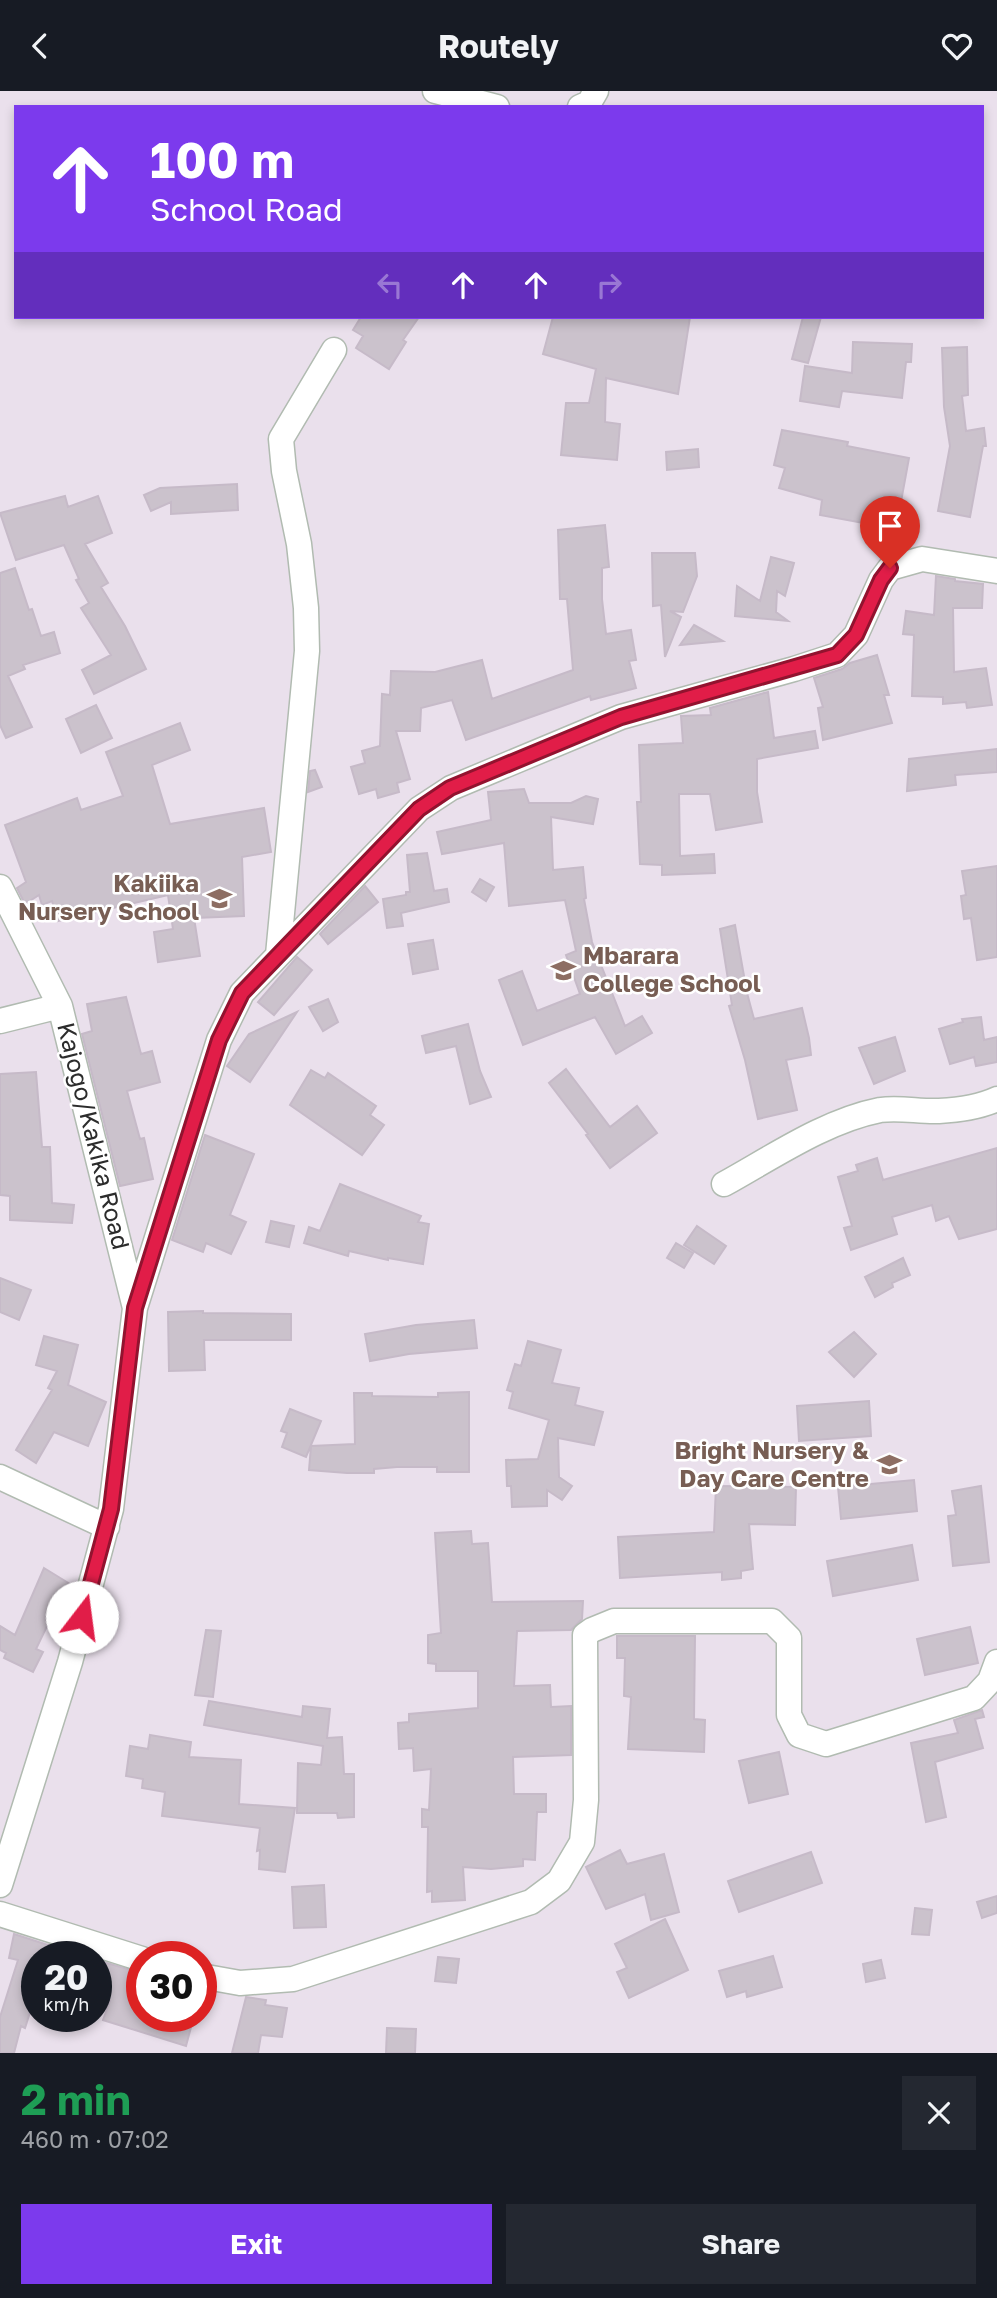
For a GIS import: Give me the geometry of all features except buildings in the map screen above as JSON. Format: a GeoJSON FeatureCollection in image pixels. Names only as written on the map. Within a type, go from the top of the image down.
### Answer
{"type":"FeatureCollection","features":[{"type":"Feature","properties":{"kind":"street"},"geometry":{"type":"LineString","coordinates":[[435,91],[489,105]]}},
{"type":"Feature","properties":{"kind":"street"},"geometry":{"type":"LineString","coordinates":[[584,105],[589,103],[596,91]]}},
{"type":"Feature","properties":{"kind":"street"},"geometry":{"type":"LineString","coordinates":[[278,955],[307,651],[306,608],[299,544],[284,471],[282,439],[334,350]]}},
{"type":"Feature","properties":{"kind":"street"},"geometry":{"type":"LineString","coordinates":[[135,1308],[219,1040],[242,993],[419,809],[450,788],[621,717],[837,655],[856,635],[881,580],[890,568],[922,559],[996,577]]}},
{"type":"Feature","properties":{"kind":"street","name":"Kajogo/Kakika Road"},"geometry":{"type":"LineString","coordinates":[[0,887],[60,1006],[135,1308],[107,1527],[69,1662],[0,1885]]}},
{"type":"Feature","properties":{"kind":"street"},"geometry":{"type":"LineString","coordinates":[[0,1021],[60,1006]]}},
{"type":"Feature","properties":{"kind":"street"},"geometry":{"type":"LineString","coordinates":[[724,1184],[820,1130],[880,1111],[940,1111],[985,1105],[997,1099]]}},
{"type":"Feature","properties":{"kind":"street"},"geometry":{"type":"LineString","coordinates":[[0,1478],[107,1527]]}},
{"type":"Feature","properties":{"kind":"street"},"geometry":{"type":"LineString","coordinates":[[217,1979],[240,1983],[293,1979],[531,1902],[559,1881],[582,1842],[586,1800],[585,1635],[614,1621],[772,1621],[789,1638],[789,1715],[799,1735],[826,1744],[974,1698],[990,1681],[997,1662]]}},
{"type":"Feature","properties":{"kind":"street"},"geometry":{"type":"LineString","coordinates":[[0,1914],[126,1954]]}},
{"type":"Feature","properties":{"kind":"place","name":"Kakiika Nursery School"},"geometry":{"type":"Point","coordinates":[219,898]}},
{"type":"Feature","properties":{"kind":"place","name":"Mbarara College School"},"geometry":{"type":"Point","coordinates":[563,970]}},
{"type":"Feature","properties":{"kind":"place","name":"Bright Nursery & Day Care Centre"},"geometry":{"type":"Point","coordinates":[889,1465]}},
{"type":"Feature","properties":{"kind":"route"},"geometry":{"type":"LineString","coordinates":[[82,1617],[111,1509],[135,1308],[219,1040],[242,993],[419,809],[450,788],[621,717],[837,655],[856,635],[881,580],[890,568]]}}]}
